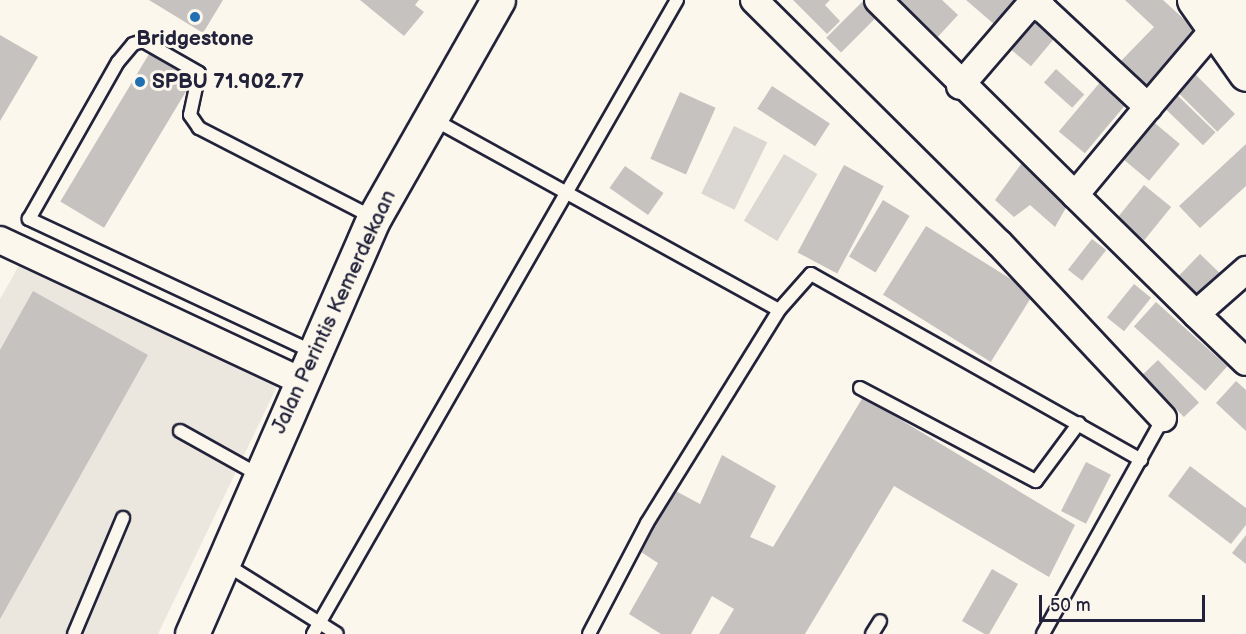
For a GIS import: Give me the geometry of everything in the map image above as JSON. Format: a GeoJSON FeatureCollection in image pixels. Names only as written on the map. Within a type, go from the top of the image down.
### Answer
{"type":"FeatureCollection","features":[{"type":"Feature","properties":{"kind":"main road","name":"Jalan Perintis Kemerdekaan"},"geometry":{"type":"LineString","coordinates":[[192,634],[374,218],[498,0]]}},
{"type":"Feature","properties":{"kind":"main road"},"geometry":{"type":"LineString","coordinates":[[1194,0],[1229,19],[1246,74]]}},
{"type":"Feature","properties":{"kind":"street"},"geometry":{"type":"LineString","coordinates":[[754,0],[999,243],[1163,418]]}},
{"type":"Feature","properties":{"kind":"street"},"geometry":{"type":"LineString","coordinates":[[878,0],[960,86],[1246,362]]}},
{"type":"Feature","properties":{"kind":"street"},"geometry":{"type":"LineString","coordinates":[[960,86],[1024,10],[1037,5],[1148,107]]}},
{"type":"Feature","properties":{"kind":"street"},"geometry":{"type":"LineString","coordinates":[[1075,195],[1148,107],[1229,19]]}},
{"type":"Feature","properties":{"kind":"street"},"geometry":{"type":"LineString","coordinates":[[0,240],[308,367]]}},
{"type":"Feature","properties":{"kind":"street"},"geometry":{"type":"LineString","coordinates":[[1196,314],[1246,270]]}},
{"type":"Feature","properties":{"kind":"lane"},"geometry":{"type":"LineString","coordinates":[[315,628],[677,0]]}},
{"type":"Feature","properties":{"kind":"lane"},"geometry":{"type":"LineString","coordinates":[[308,367],[29,219],[118,62],[133,44],[143,41],[199,73],[190,115],[199,128],[374,218]]}},
{"type":"Feature","properties":{"kind":"lane"},"geometry":{"type":"LineString","coordinates":[[430,117],[779,310]]}},
{"type":"Feature","properties":{"kind":"lane"},"geometry":{"type":"LineString","coordinates":[[589,634],[647,523],[779,310],[803,279],[819,276],[1141,460]]}},
{"type":"Feature","properties":{"kind":"lane"},"geometry":{"type":"LineString","coordinates":[[861,388],[1036,481],[1079,423]]}},
{"type":"Feature","properties":{"kind":"lane"},"geometry":{"type":"LineString","coordinates":[[1043,634],[1163,418]]}},
{"type":"Feature","properties":{"kind":"lane"},"geometry":{"type":"LineString","coordinates":[[180,431],[260,476]]}},
{"type":"Feature","properties":{"kind":"lane"},"geometry":{"type":"LineString","coordinates":[[74,634],[123,518]]}},
{"type":"Feature","properties":{"kind":"lane"},"geometry":{"type":"LineString","coordinates":[[223,562],[315,628],[337,634]]}},
{"type":"Feature","properties":{"kind":"lane"},"geometry":{"type":"LineString","coordinates":[[872,634],[880,621]]}},
{"type":"Feature","properties":{"kind":"shaded area"},"geometry":{"type":"Polygon","coordinates":[[[734,126],[767,142],[734,210],[701,193],[734,126]]]}},
{"type":"Feature","properties":{"kind":"shaded area"},"geometry":{"type":"Polygon","coordinates":[[[784,154],[817,174],[777,241],[744,221],[784,154]]]}},
{"type":"Feature","properties":{"kind":"shaded area"},"geometry":{"type":"Polygon","coordinates":[[[20,264],[280,380],[158,634],[0,634],[0,299],[20,264]]]}},
{"type":"Feature","properties":{"kind":"building","name":"Bridgestone"},"geometry":{"type":"Polygon","coordinates":[[[149,0],[223,0],[203,33],[149,0]]]}},
{"type":"Feature","properties":{"kind":"building"},"geometry":{"type":"Polygon","coordinates":[[[360,0],[419,0],[415,5],[424,12],[404,36],[360,0]]]}},
{"type":"Feature","properties":{"kind":"building"},"geometry":{"type":"Polygon","coordinates":[[[793,0],[830,0],[825,5],[840,21],[827,34],[793,0]]]}},
{"type":"Feature","properties":{"kind":"building"},"geometry":{"type":"Polygon","coordinates":[[[891,0],[942,0],[958,15],[934,41],[891,0]]]}},
{"type":"Feature","properties":{"kind":"building"},"geometry":{"type":"Polygon","coordinates":[[[966,0],[1018,0],[995,25],[966,0]]]}},
{"type":"Feature","properties":{"kind":"building"},"geometry":{"type":"Polygon","coordinates":[[[1125,0],[1163,0],[1197,31],[1147,90],[1119,63],[1154,27],[1125,0]]]}},
{"type":"Feature","properties":{"kind":"building"},"geometry":{"type":"Polygon","coordinates":[[[863,1],[878,16],[841,53],[826,38],[863,1]]]}},
{"type":"Feature","properties":{"kind":"building"},"geometry":{"type":"Polygon","coordinates":[[[1035,7],[1062,29],[1031,66],[1004,44],[1035,7]]]}},
{"type":"Feature","properties":{"kind":"building"},"geometry":{"type":"Polygon","coordinates":[[[0,35],[38,57],[0,121],[0,35]]]}},
{"type":"Feature","properties":{"kind":"building"},"geometry":{"type":"Polygon","coordinates":[[[152,49],[196,75],[104,228],[60,202],[152,49]]]}},
{"type":"Feature","properties":{"kind":"building"},"geometry":{"type":"Polygon","coordinates":[[[1056,69],[1084,94],[1072,108],[1044,82],[1056,69]]]}},
{"type":"Feature","properties":{"kind":"building"},"geometry":{"type":"Polygon","coordinates":[[[1194,73],[1235,114],[1217,132],[1176,91],[1194,73]]]}},
{"type":"Feature","properties":{"kind":"building"},"geometry":{"type":"Polygon","coordinates":[[[1107,74],[1133,96],[1085,153],[1059,131],[1107,74]]]}},
{"type":"Feature","properties":{"kind":"building"},"geometry":{"type":"Polygon","coordinates":[[[772,86],[830,124],[815,146],[757,109],[772,86]]]}},
{"type":"Feature","properties":{"kind":"building"},"geometry":{"type":"Polygon","coordinates":[[[680,92],[716,108],[686,175],[650,159],[680,92]]]}},
{"type":"Feature","properties":{"kind":"building"},"geometry":{"type":"Polygon","coordinates":[[[1176,94],[1216,132],[1203,145],[1163,107],[1176,94]]]}},
{"type":"Feature","properties":{"kind":"building"},"geometry":{"type":"Polygon","coordinates":[[[1150,119],[1180,144],[1149,181],[1119,156],[1150,119]]]}},
{"type":"Feature","properties":{"kind":"building"},"geometry":{"type":"Polygon","coordinates":[[[1246,144],[1246,186],[1200,228],[1179,206],[1246,144]]]}},
{"type":"Feature","properties":{"kind":"building"},"geometry":{"type":"Polygon","coordinates":[[[1024,160],[1067,206],[1055,227],[1030,205],[1014,217],[995,200],[1024,160]]]}},
{"type":"Feature","properties":{"kind":"building"},"geometry":{"type":"Polygon","coordinates":[[[844,165],[884,186],[837,274],[798,252],[844,165]]]}},
{"type":"Feature","properties":{"kind":"building"},"geometry":{"type":"Polygon","coordinates":[[[625,166],[664,193],[648,215],[610,188],[625,166]]]}},
{"type":"Feature","properties":{"kind":"building"},"geometry":{"type":"Polygon","coordinates":[[[1144,185],[1171,207],[1141,244],[1114,222],[1144,185]]]}},
{"type":"Feature","properties":{"kind":"building"},"geometry":{"type":"Polygon","coordinates":[[[883,200],[910,216],[876,273],[849,257],[883,200]]]}},
{"type":"Feature","properties":{"kind":"building"},"geometry":{"type":"Polygon","coordinates":[[[926,226],[1034,293],[991,362],[883,295],[926,226]]]}},
{"type":"Feature","properties":{"kind":"building"},"geometry":{"type":"Polygon","coordinates":[[[1092,239],[1106,250],[1082,281],[1068,270],[1092,239]]]}},
{"type":"Feature","properties":{"kind":"building"},"geometry":{"type":"Polygon","coordinates":[[[1200,254],[1224,277],[1202,299],[1178,276],[1200,254]]]}},
{"type":"Feature","properties":{"kind":"building"},"geometry":{"type":"Polygon","coordinates":[[[1134,284],[1151,298],[1124,331],[1107,317],[1134,284]]]}},
{"type":"Feature","properties":{"kind":"building"},"geometry":{"type":"Polygon","coordinates":[[[33,291],[148,355],[0,619],[0,350],[33,291]]]}},
{"type":"Feature","properties":{"kind":"building"},"geometry":{"type":"Polygon","coordinates":[[[1156,302],[1227,366],[1205,391],[1134,327],[1156,302]]]}},
{"type":"Feature","properties":{"kind":"building"},"geometry":{"type":"Polygon","coordinates":[[[1158,360],[1199,402],[1184,417],[1143,375],[1158,360]]]}},
{"type":"Feature","properties":{"kind":"building"},"geometry":{"type":"Polygon","coordinates":[[[1236,381],[1246,390],[1246,431],[1216,403],[1236,381]]]}},
{"type":"Feature","properties":{"kind":"building"},"geometry":{"type":"Polygon","coordinates":[[[863,397],[1075,525],[1049,577],[894,486],[805,634],[719,634],[734,609],[712,596],[691,634],[661,634],[629,614],[658,563],[638,550],[672,489],[700,504],[722,455],[776,486],[750,537],[773,547],[863,397]]]}},
{"type":"Feature","properties":{"kind":"building"},"geometry":{"type":"Polygon","coordinates":[[[1086,462],[1111,475],[1086,524],[1061,511],[1086,462]]]}},
{"type":"Feature","properties":{"kind":"building"},"geometry":{"type":"Polygon","coordinates":[[[1190,466],[1246,508],[1246,525],[1231,544],[1168,496],[1190,466]]]}},
{"type":"Feature","properties":{"kind":"building"},"geometry":{"type":"Polygon","coordinates":[[[1246,535],[1246,564],[1232,553],[1246,535]]]}},
{"type":"Feature","properties":{"kind":"building"},"geometry":{"type":"Polygon","coordinates":[[[992,569],[1018,584],[989,634],[985,634],[962,621],[992,569]]]}},
{"type":"Feature","properties":{"kind":"place","name":"Bridgestone"},"geometry":{"type":"Point","coordinates":[195,17]}},
{"type":"Feature","properties":{"kind":"place","name":"SPBU 71.902.77"},"geometry":{"type":"Point","coordinates":[140,82]}}]}
